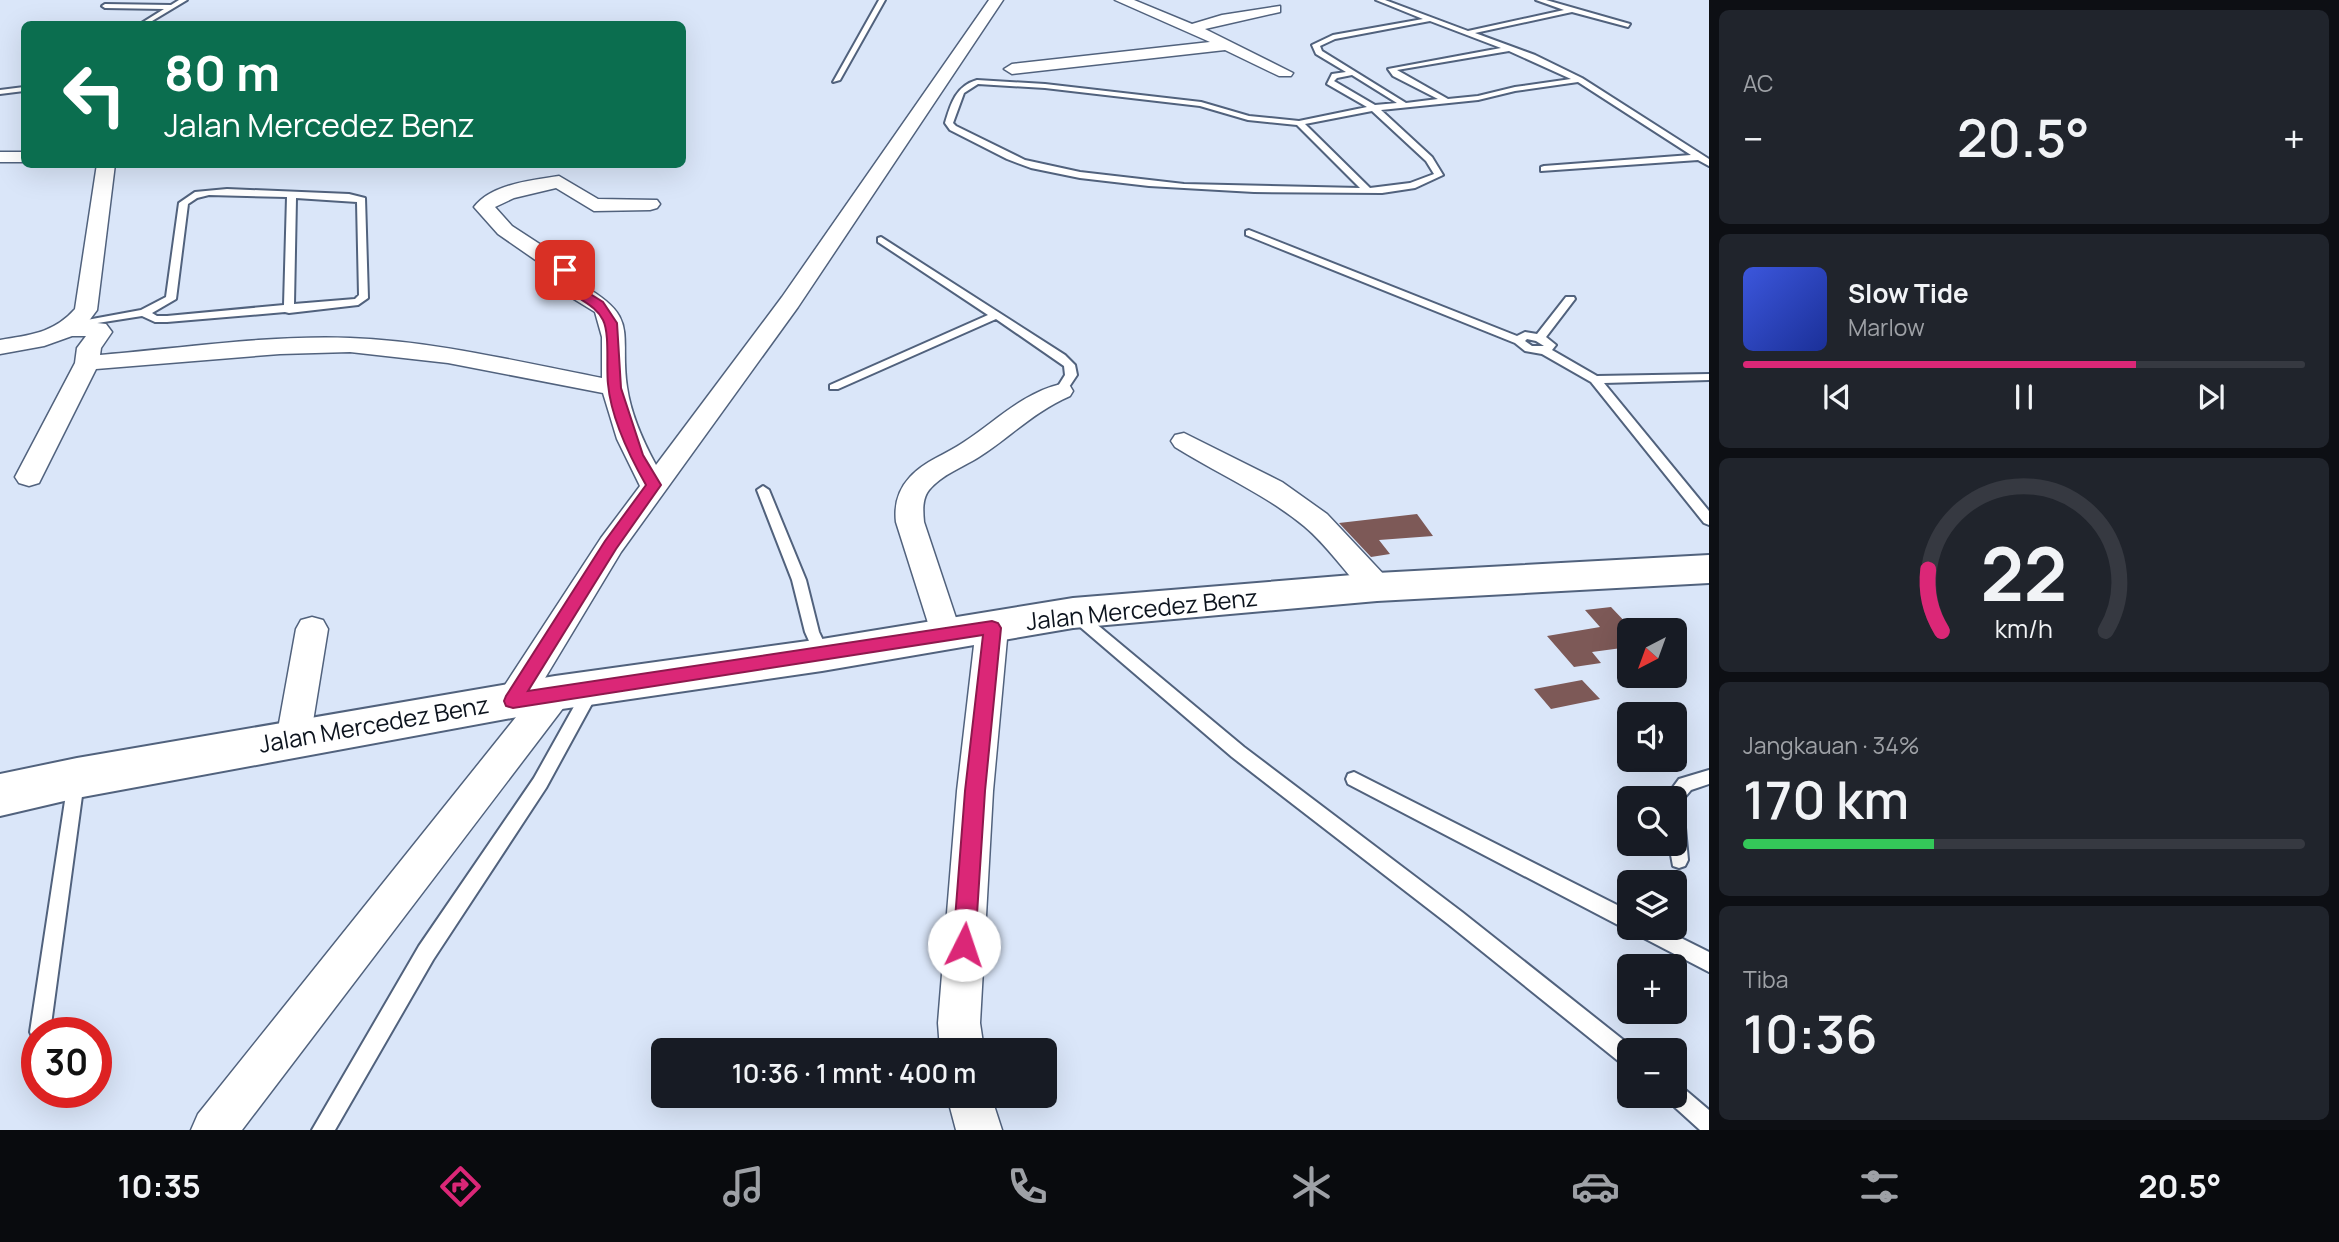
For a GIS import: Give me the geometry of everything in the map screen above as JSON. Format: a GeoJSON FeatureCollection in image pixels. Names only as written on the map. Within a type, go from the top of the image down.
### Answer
{"type":"FeatureCollection","features":[{"type":"Feature","properties":{"kind":"main road","name":"Jalan Mercedez Benz"},"geometry":{"type":"LineString","coordinates":[[0,795],[77,778],[513,701],[822,655],[1073,613],[1377,587],[1709,569]]}},
{"type":"Feature","properties":{"kind":"street"},"geometry":{"type":"LineString","coordinates":[[513,701],[611,545],[790,302],[996,0]]}},
{"type":"Feature","properties":{"kind":"street"},"geometry":{"type":"LineString","coordinates":[[1122,0],[1228,45],[1285,73]]}},
{"type":"Feature","properties":{"kind":"street"},"geometry":{"type":"LineString","coordinates":[[1192,29],[1222,19],[1275,9]]}},
{"type":"Feature","properties":{"kind":"street"},"geometry":{"type":"LineString","coordinates":[[1012,69],[1228,45]]}},
{"type":"Feature","properties":{"kind":"street"},"geometry":{"type":"LineString","coordinates":[[0,157],[21,157]]}},
{"type":"Feature","properties":{"kind":"street"},"geometry":{"type":"LineString","coordinates":[[73,327],[86,310],[105,168]]}},
{"type":"Feature","properties":{"kind":"street"},"geometry":{"type":"LineString","coordinates":[[650,204],[594,205],[559,182],[506,195],[485,204],[486,212],[505,230],[570,274],[572,288],[606,311],[612,334],[615,388],[636,455],[653,485]]}},
{"type":"Feature","properties":{"kind":"street"},"geometry":{"type":"LineString","coordinates":[[0,347],[36,341],[73,327],[99,330],[99,337],[89,348],[87,363],[29,477]]}},
{"type":"Feature","properties":{"kind":"street"},"geometry":{"type":"LineString","coordinates":[[87,363],[280,347],[350,345],[448,356],[615,388]]}},
{"type":"Feature","properties":{"kind":"street"},"geometry":{"type":"LineString","coordinates":[[945,633],[910,522],[908,506],[914,492],[922,481],[972,449],[1029,404],[1061,391]]}},
{"type":"Feature","properties":{"kind":"street"},"geometry":{"type":"LineString","coordinates":[[1184,441],[1232,471],[1272,488],[1308,514],[1377,587]]}},
{"type":"Feature","properties":{"kind":"street"},"geometry":{"type":"LineString","coordinates":[[961,1038],[959,1023],[975,791],[992,628]]}},
{"type":"Feature","properties":{"kind":"street"},"geometry":{"type":"LineString","coordinates":[[293,740],[312,629]]}},
{"type":"Feature","properties":{"kind":"street"},"geometry":{"type":"LineString","coordinates":[[214,1130],[574,691]]}},
{"type":"Feature","properties":{"kind":"street"},"geometry":{"type":"LineString","coordinates":[[973,1108],[979,1130]]}},
{"type":"Feature","properties":{"kind":"lane"},"geometry":{"type":"LineString","coordinates":[[149,21],[184,0]]}},
{"type":"Feature","properties":{"kind":"lane"},"geometry":{"type":"LineString","coordinates":[[836,80],[882,0]]}},
{"type":"Feature","properties":{"kind":"lane"},"geometry":{"type":"LineString","coordinates":[[1379,0],[1508,49],[1579,80],[1709,163]]}},
{"type":"Feature","properties":{"kind":"lane"},"geometry":{"type":"LineString","coordinates":[[1539,0],[1628,25]]}},
{"type":"Feature","properties":{"kind":"lane"},"geometry":{"type":"LineString","coordinates":[[105,6],[173,7]]}},
{"type":"Feature","properties":{"kind":"lane"},"geometry":{"type":"LineString","coordinates":[[1467,33],[1572,10]]}},
{"type":"Feature","properties":{"kind":"lane"},"geometry":{"type":"LineString","coordinates":[[1403,104],[1319,52],[1316,45],[1333,37],[1431,19]]}},
{"type":"Feature","properties":{"kind":"lane"},"geometry":{"type":"LineString","coordinates":[[1448,101],[1396,74],[1392,69],[1508,49]]}},
{"type":"Feature","properties":{"kind":"lane"},"geometry":{"type":"LineString","coordinates":[[1353,73],[1335,76],[1330,82],[1374,108],[1429,159],[1439,176],[1414,185],[1367,190],[1232,190],[1154,184],[1045,169],[1006,154],[953,128],[949,123],[956,100],[965,86],[991,81],[1201,104],[1248,118],[1299,123],[1374,108],[1448,101],[1579,80]]}},
{"type":"Feature","properties":{"kind":"lane"},"geometry":{"type":"LineString","coordinates":[[0,92],[21,89]]}},
{"type":"Feature","properties":{"kind":"lane"},"geometry":{"type":"LineString","coordinates":[[1299,123],[1367,190]]}},
{"type":"Feature","properties":{"kind":"lane"},"geometry":{"type":"LineString","coordinates":[[1544,169],[1699,157]]}},
{"type":"Feature","properties":{"kind":"lane"},"geometry":{"type":"LineString","coordinates":[[73,327],[144,313],[170,299],[184,203],[191,196],[207,191],[349,197],[362,200],[364,296],[350,304],[167,319],[155,319],[144,313]]}},
{"type":"Feature","properties":{"kind":"lane"},"geometry":{"type":"LineString","coordinates":[[289,310],[292,194]]}},
{"type":"Feature","properties":{"kind":"lane"},"geometry":{"type":"LineString","coordinates":[[1249,233],[1519,341],[1529,349],[1545,351],[1595,380],[1709,520]]}},
{"type":"Feature","properties":{"kind":"lane"},"geometry":{"type":"LineString","coordinates":[[881,240],[994,316],[1061,357],[1069,365],[1071,375],[1061,391]]}},
{"type":"Feature","properties":{"kind":"lane"},"geometry":{"type":"LineString","coordinates":[[1540,338],[1570,299]]}},
{"type":"Feature","properties":{"kind":"lane"},"geometry":{"type":"LineString","coordinates":[[834,387],[994,316]]}},
{"type":"Feature","properties":{"kind":"lane"},"geometry":{"type":"LineString","coordinates":[[1519,341],[1525,335],[1540,338],[1550,345],[1545,351]]}},
{"type":"Feature","properties":{"kind":"lane"},"geometry":{"type":"LineString","coordinates":[[1595,380],[1709,377]]}},
{"type":"Feature","properties":{"kind":"lane"},"geometry":{"type":"LineString","coordinates":[[763,490],[799,580],[812,632],[822,655]]}},
{"type":"Feature","properties":{"kind":"lane"},"geometry":{"type":"LineString","coordinates":[[1073,613],[1238,752],[1455,918],[1617,1047]]}},
{"type":"Feature","properties":{"kind":"lane"},"geometry":{"type":"LineString","coordinates":[[323,1130],[426,953],[540,783],[574,691]]}},
{"type":"Feature","properties":{"kind":"lane"},"geometry":{"type":"LineString","coordinates":[[1683,786],[1709,777]]}},
{"type":"Feature","properties":{"kind":"lane"},"geometry":{"type":"LineString","coordinates":[[42,1017],[77,778]]}},
{"type":"Feature","properties":{"kind":"lane"},"geometry":{"type":"LineString","coordinates":[[1354,779],[1617,914]]}},
{"type":"Feature","properties":{"kind":"lane"},"geometry":{"type":"LineString","coordinates":[[1679,856],[1679,860]]}},
{"type":"Feature","properties":{"kind":"lane"},"geometry":{"type":"LineString","coordinates":[[1666,940],[1709,962]]}},
{"type":"Feature","properties":{"kind":"lane"},"geometry":{"type":"LineString","coordinates":[[1687,1105],[1709,1124]]}},
{"type":"Feature","properties":{"kind":"building"},"geometry":{"type":"Polygon","coordinates":[[[1417,514],[1433,536],[1379,540],[1390,554],[1371,557],[1339,523],[1417,514]]]}},
{"type":"Feature","properties":{"kind":"building"},"geometry":{"type":"Polygon","coordinates":[[[1611,607],[1621,618],[1617,618],[1617,649],[1592,652],[1601,663],[1574,667],[1547,636],[1600,627],[1585,610],[1611,607]]]}},
{"type":"Feature","properties":{"kind":"building"},"geometry":{"type":"Polygon","coordinates":[[[1582,680],[1600,699],[1551,709],[1534,689],[1582,680]]]}},
{"type":"Feature","properties":{"kind":"route"},"geometry":{"type":"LineString","coordinates":[[565,270],[572,278],[572,288],[599,304],[606,311],[611,323],[615,388],[636,455],[653,485],[611,545],[513,701],[822,655],[945,633],[992,628],[975,791],[964,945]]}}]}
